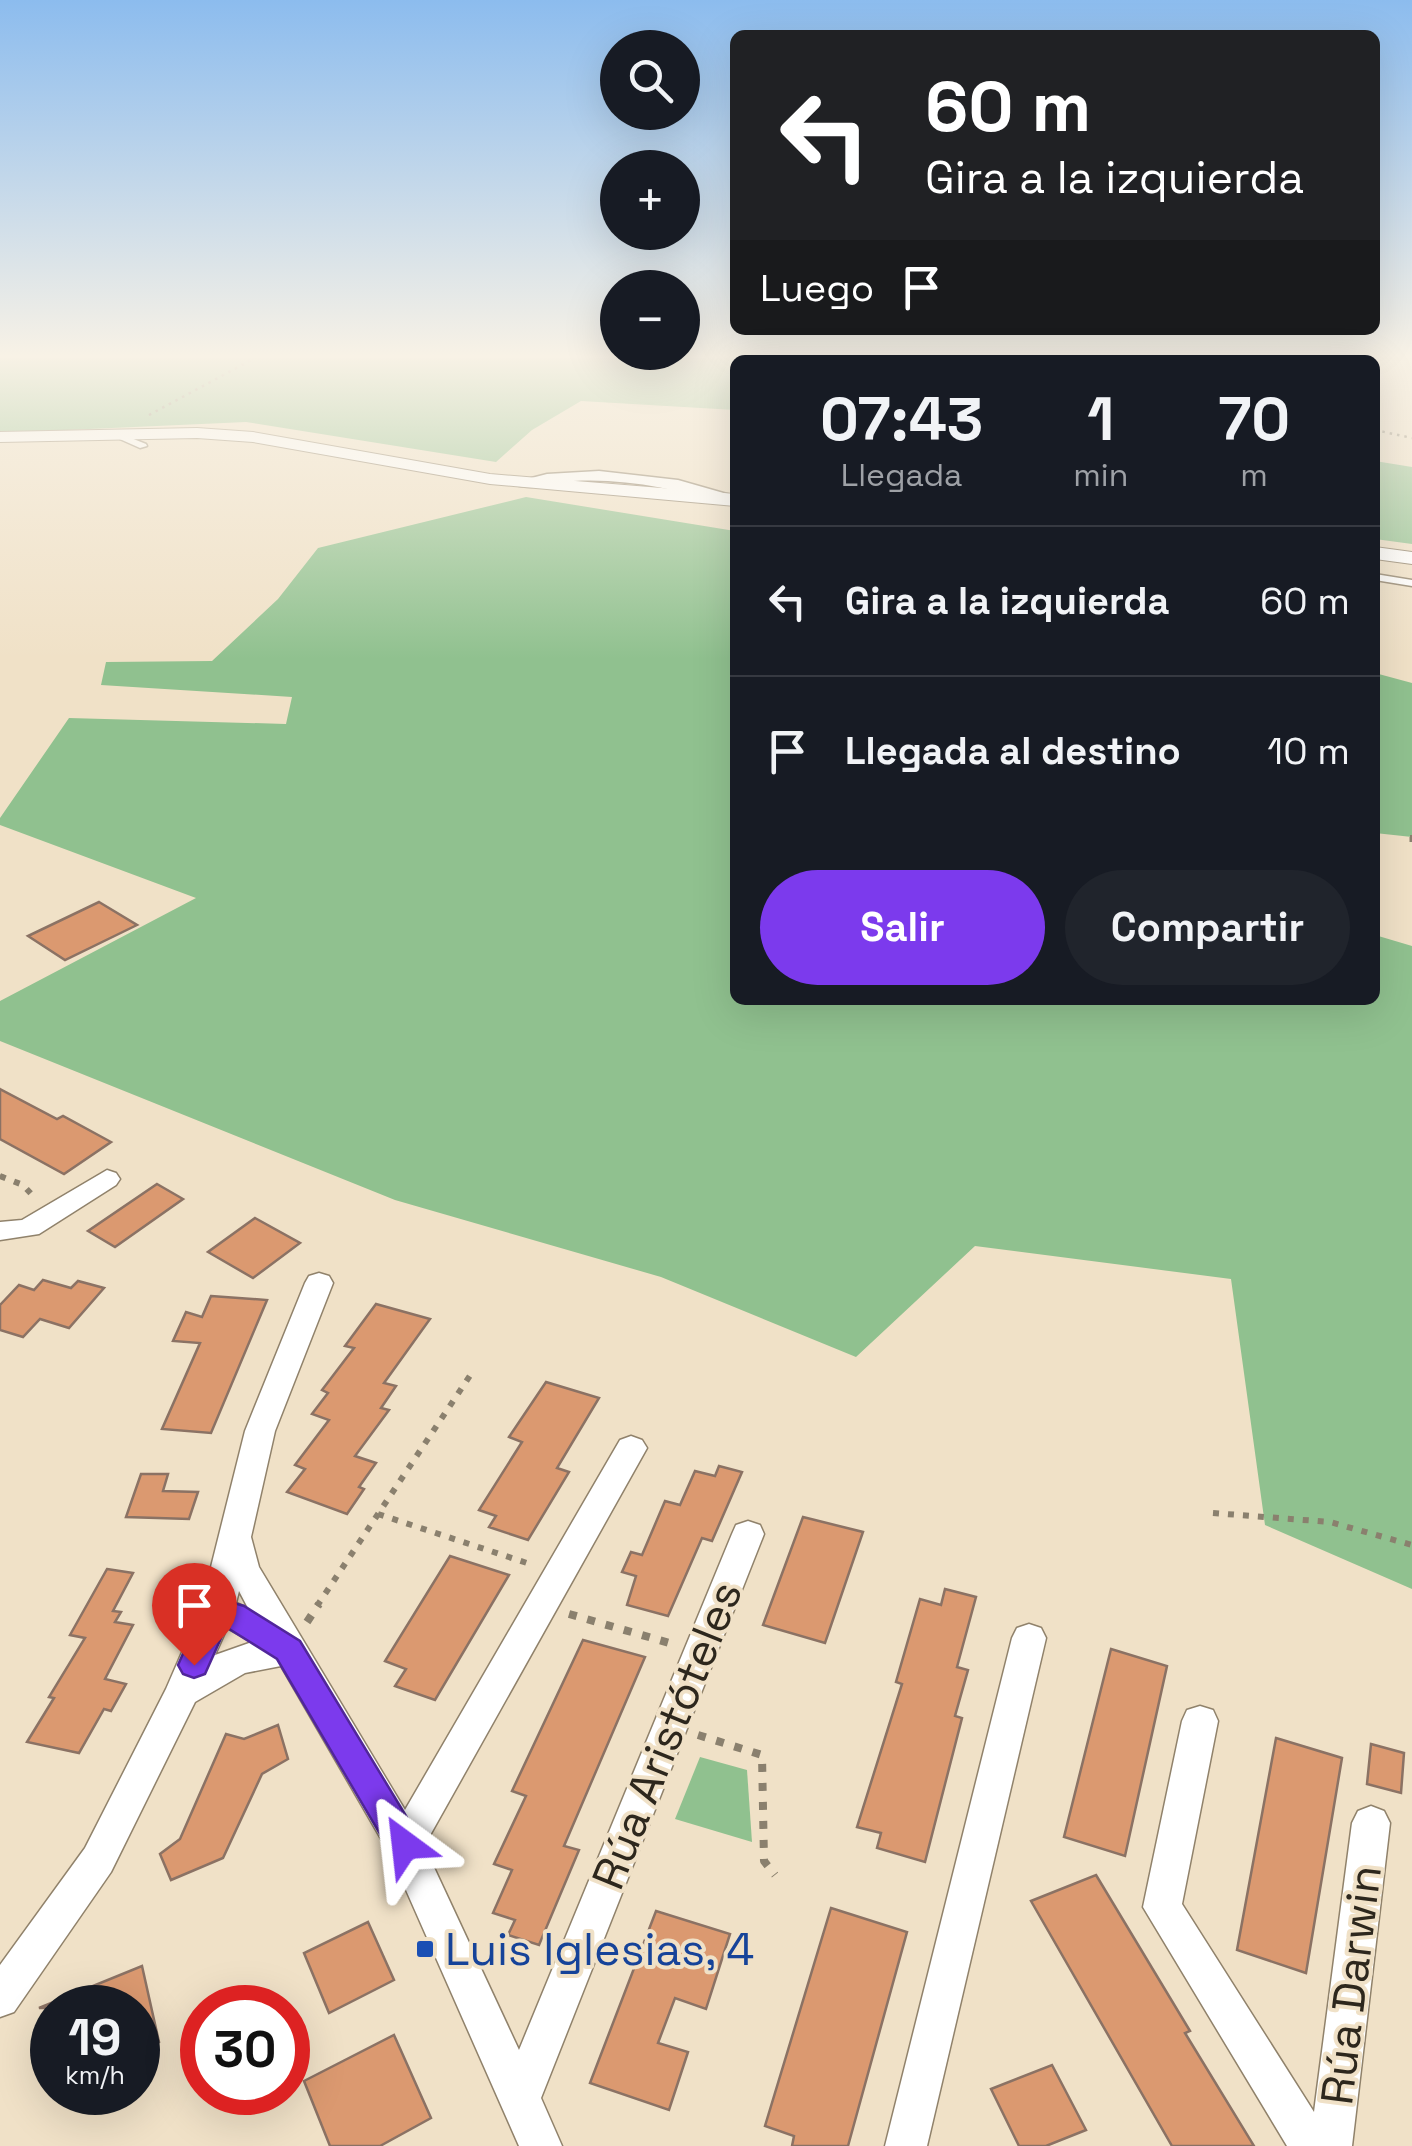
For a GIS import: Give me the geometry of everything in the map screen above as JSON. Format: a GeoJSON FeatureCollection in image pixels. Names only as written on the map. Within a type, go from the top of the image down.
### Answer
{"type":"FeatureCollection","features":[{"type":"Feature","properties":{"kind":"street"},"geometry":{"type":"LineString","coordinates":[[373,458],[520,483],[730,500]]}},
{"type":"Feature","properties":{"kind":"street"},"geometry":{"type":"LineString","coordinates":[[1380,554],[1412,558]]}},
{"type":"Feature","properties":{"kind":"street"},"geometry":{"type":"LineString","coordinates":[[0,1231],[29,1228],[107,1179]]}},
{"type":"Feature","properties":{"kind":"street"},"geometry":{"type":"LineString","coordinates":[[0,1998],[98,1860],[182,1692],[217,1611],[260,1431],[319,1283]]}},
{"type":"Feature","properties":{"kind":"street"},"geometry":{"type":"LineString","coordinates":[[405,1845],[632,1448]]}},
{"type":"Feature","properties":{"kind":"street","name":"Rúa Aristóteles"},"geometry":{"type":"LineString","coordinates":[[518,2102],[748,1534]]}},
{"type":"Feature","properties":{"kind":"street"},"geometry":{"type":"LineString","coordinates":[[236,1538],[242,1568],[405,1845],[541,2146]]}},
{"type":"Feature","properties":{"kind":"street"},"geometry":{"type":"LineString","coordinates":[[217,1611],[233,1615],[288,1650]]}},
{"type":"Feature","properties":{"kind":"street"},"geometry":{"type":"LineString","coordinates":[[906,2146],[1029,1638]]}},
{"type":"Feature","properties":{"kind":"street"},"geometry":{"type":"LineString","coordinates":[[182,1692],[214,1668],[254,1654],[288,1650]]}},
{"type":"Feature","properties":{"kind":"street"},"geometry":{"type":"LineString","coordinates":[[1200,1721],[1162,1907],[1311,2146]]}},
{"type":"Feature","properties":{"kind":"street","name":"Rúa Darwin"},"geometry":{"type":"LineString","coordinates":[[1331,2146],[1371,1823]]}},
{"type":"Feature","properties":{"kind":"lane"},"geometry":{"type":"LineString","coordinates":[[1380,578],[1412,583]]}},
{"type":"Feature","properties":{"kind":"path"},"geometry":{"type":"LineString","coordinates":[[1411,844],[1412,836]]}},
{"type":"Feature","properties":{"kind":"path"},"geometry":{"type":"LineString","coordinates":[[0,1176],[23,1184],[33,1194],[40,1222]]}},
{"type":"Feature","properties":{"kind":"path"},"geometry":{"type":"LineString","coordinates":[[288,1650],[472,1374]]}},
{"type":"Feature","properties":{"kind":"path"},"geometry":{"type":"LineString","coordinates":[[1213,1513],[1330,1522],[1412,1545]]}},
{"type":"Feature","properties":{"kind":"path"},"geometry":{"type":"LineString","coordinates":[[378,1514],[532,1564]]}},
{"type":"Feature","properties":{"kind":"path"},"geometry":{"type":"LineString","coordinates":[[574,1616],[700,1652]]}},
{"type":"Feature","properties":{"kind":"path"},"geometry":{"type":"LineString","coordinates":[[704,1719],[697,1738],[762,1756],[764,1861],[775,1875]]}},
{"type":"Feature","properties":{"kind":"green space"},"geometry":{"type":"Polygon","coordinates":[[[1380,462],[1412,467],[1412,544],[1380,540],[1380,462]]]}},
{"type":"Feature","properties":{"kind":"green space"},"geometry":{"type":"Polygon","coordinates":[[[526,497],[730,530],[730,1005],[1380,1005],[1380,936],[1412,946],[1412,1589],[1265,1525],[1231,1279],[975,1246],[856,1357],[661,1277],[395,1200],[0,1041],[0,1001],[196,898],[0,825],[0,818],[69,718],[286,724],[292,697],[101,685],[106,662],[212,661],[278,599],[318,548],[526,497]]]}},
{"type":"Feature","properties":{"kind":"green space"},"geometry":{"type":"Polygon","coordinates":[[[1380,674],[1412,683],[1412,837],[1380,834],[1380,674]]]}},
{"type":"Feature","properties":{"kind":"green space"},"geometry":{"type":"Polygon","coordinates":[[[700,1757],[747,1770],[752,1842],[675,1819],[700,1757]]]}},
{"type":"Feature","properties":{"kind":"building"},"geometry":{"type":"Polygon","coordinates":[[[99,902],[137,925],[65,960],[28,936],[99,902]]]}},
{"type":"Feature","properties":{"kind":"building"},"geometry":{"type":"Polygon","coordinates":[[[0,1089],[111,1142],[64,1174],[0,1139],[0,1089]]]}},
{"type":"Feature","properties":{"kind":"building"},"geometry":{"type":"Polygon","coordinates":[[[157,1184],[183,1199],[115,1247],[88,1231],[157,1184]]]}},
{"type":"Feature","properties":{"kind":"building"},"geometry":{"type":"Polygon","coordinates":[[[255,1218],[300,1243],[253,1278],[208,1252],[255,1218]]]}},
{"type":"Feature","properties":{"kind":"building"},"geometry":{"type":"Polygon","coordinates":[[[43,1280],[71,1288],[78,1281],[104,1288],[69,1328],[40,1319],[23,1337],[0,1330],[0,1305],[19,1285],[34,1290],[43,1280]]]}},
{"type":"Feature","properties":{"kind":"building"},"geometry":{"type":"Polygon","coordinates":[[[211,1296],[267,1300],[211,1433],[162,1429],[200,1343],[173,1341],[186,1312],[202,1317],[211,1296]]]}},
{"type":"Feature","properties":{"kind":"building"},"geometry":{"type":"Polygon","coordinates":[[[376,1304],[430,1319],[384,1383],[396,1386],[381,1408],[389,1410],[355,1456],[376,1463],[347,1514],[287,1492],[305,1469],[295,1465],[329,1420],[312,1414],[328,1393],[322,1390],[354,1348],[345,1346],[376,1304]]]}},
{"type":"Feature","properties":{"kind":"building"},"geometry":{"type":"Polygon","coordinates":[[[546,1382],[599,1398],[557,1468],[569,1472],[528,1540],[489,1527],[496,1516],[479,1510],[522,1442],[509,1437],[546,1382]]]}},
{"type":"Feature","properties":{"kind":"building"},"geometry":{"type":"Polygon","coordinates":[[[719,1466],[742,1472],[712,1541],[702,1538],[668,1616],[627,1605],[636,1576],[622,1572],[631,1552],[642,1555],[665,1501],[680,1505],[695,1471],[715,1476],[719,1466]]]}},
{"type":"Feature","properties":{"kind":"building"},"geometry":{"type":"Polygon","coordinates":[[[141,1474],[168,1474],[163,1491],[198,1492],[189,1519],[126,1517],[141,1474]]]}},
{"type":"Feature","properties":{"kind":"building"},"geometry":{"type":"Polygon","coordinates":[[[803,1517],[863,1532],[825,1643],[763,1625],[803,1517]]]}},
{"type":"Feature","properties":{"kind":"building"},"geometry":{"type":"Polygon","coordinates":[[[450,1556],[509,1575],[435,1700],[395,1686],[406,1669],[385,1661],[450,1556]]]}},
{"type":"Feature","properties":{"kind":"building"},"geometry":{"type":"Polygon","coordinates":[[[107,1569],[133,1573],[113,1611],[121,1612],[115,1622],[133,1625],[105,1679],[126,1684],[111,1711],[104,1709],[79,1753],[27,1742],[85,1638],[70,1635],[107,1569]]]}},
{"type":"Feature","properties":{"kind":"building"},"geometry":{"type":"Polygon","coordinates":[[[945,1589],[976,1597],[957,1667],[968,1670],[955,1716],[962,1718],[925,1862],[877,1848],[881,1833],[857,1827],[902,1684],[896,1682],[920,1599],[941,1605],[945,1589]]]}},
{"type":"Feature","properties":{"kind":"building"},"geometry":{"type":"Polygon","coordinates":[[[583,1640],[645,1657],[564,1846],[579,1850],[539,1945],[508,1935],[515,1920],[493,1913],[512,1870],[494,1864],[526,1796],[512,1791],[583,1640]]]}},
{"type":"Feature","properties":{"kind":"building"},"geometry":{"type":"Polygon","coordinates":[[[1111,1649],[1167,1666],[1125,1856],[1064,1837],[1111,1649]]]}},
{"type":"Feature","properties":{"kind":"building"},"geometry":{"type":"Polygon","coordinates":[[[278,1725],[288,1759],[262,1774],[223,1858],[171,1880],[160,1854],[180,1839],[226,1734],[244,1739],[278,1725]]]}},
{"type":"Feature","properties":{"kind":"building"},"geometry":{"type":"Polygon","coordinates":[[[1276,1738],[1342,1758],[1306,1973],[1237,1950],[1276,1738]]]}},
{"type":"Feature","properties":{"kind":"building"},"geometry":{"type":"Polygon","coordinates":[[[1371,1744],[1404,1753],[1401,1793],[1367,1784],[1371,1744]]]}},
{"type":"Feature","properties":{"kind":"building"},"geometry":{"type":"Polygon","coordinates":[[[1096,1875],[1254,2146],[1172,2146],[1031,1901],[1096,1875]]]}},
{"type":"Feature","properties":{"kind":"building"},"geometry":{"type":"Polygon","coordinates":[[[831,1908],[907,1932],[848,2146],[792,2146],[794,2136],[765,2126],[831,1908]]]}},
{"type":"Feature","properties":{"kind":"building"},"geometry":{"type":"Polygon","coordinates":[[[656,1911],[730,1934],[706,2009],[675,1998],[658,2043],[688,2052],[669,2110],[590,2083],[656,1911]]]}},
{"type":"Feature","properties":{"kind":"building"},"geometry":{"type":"Polygon","coordinates":[[[368,1922],[394,1980],[329,2013],[304,1953],[368,1922]]]}},
{"type":"Feature","properties":{"kind":"building"},"geometry":{"type":"Polygon","coordinates":[[[142,1966],[146,1985],[95,1985],[142,1966]]]}},
{"type":"Feature","properties":{"kind":"building"},"geometry":{"type":"Polygon","coordinates":[[[394,2035],[431,2118],[380,2146],[330,2146],[310,2096],[310,2078],[394,2035]]]}},
{"type":"Feature","properties":{"kind":"building"},"geometry":{"type":"Polygon","coordinates":[[[1052,2065],[1086,2130],[1046,2146],[1019,2146],[991,2089],[1052,2065]]]}},
{"type":"Feature","properties":{"kind":"place","name":"Luis Iglesias, 4"},"geometry":{"type":"Point","coordinates":[425,1949]}},
{"type":"Feature","properties":{"kind":"route"},"geometry":{"type":"LineString","coordinates":[[194,1665],[217,1611],[233,1615],[288,1650],[298,1660],[405,1845]]}}]}
